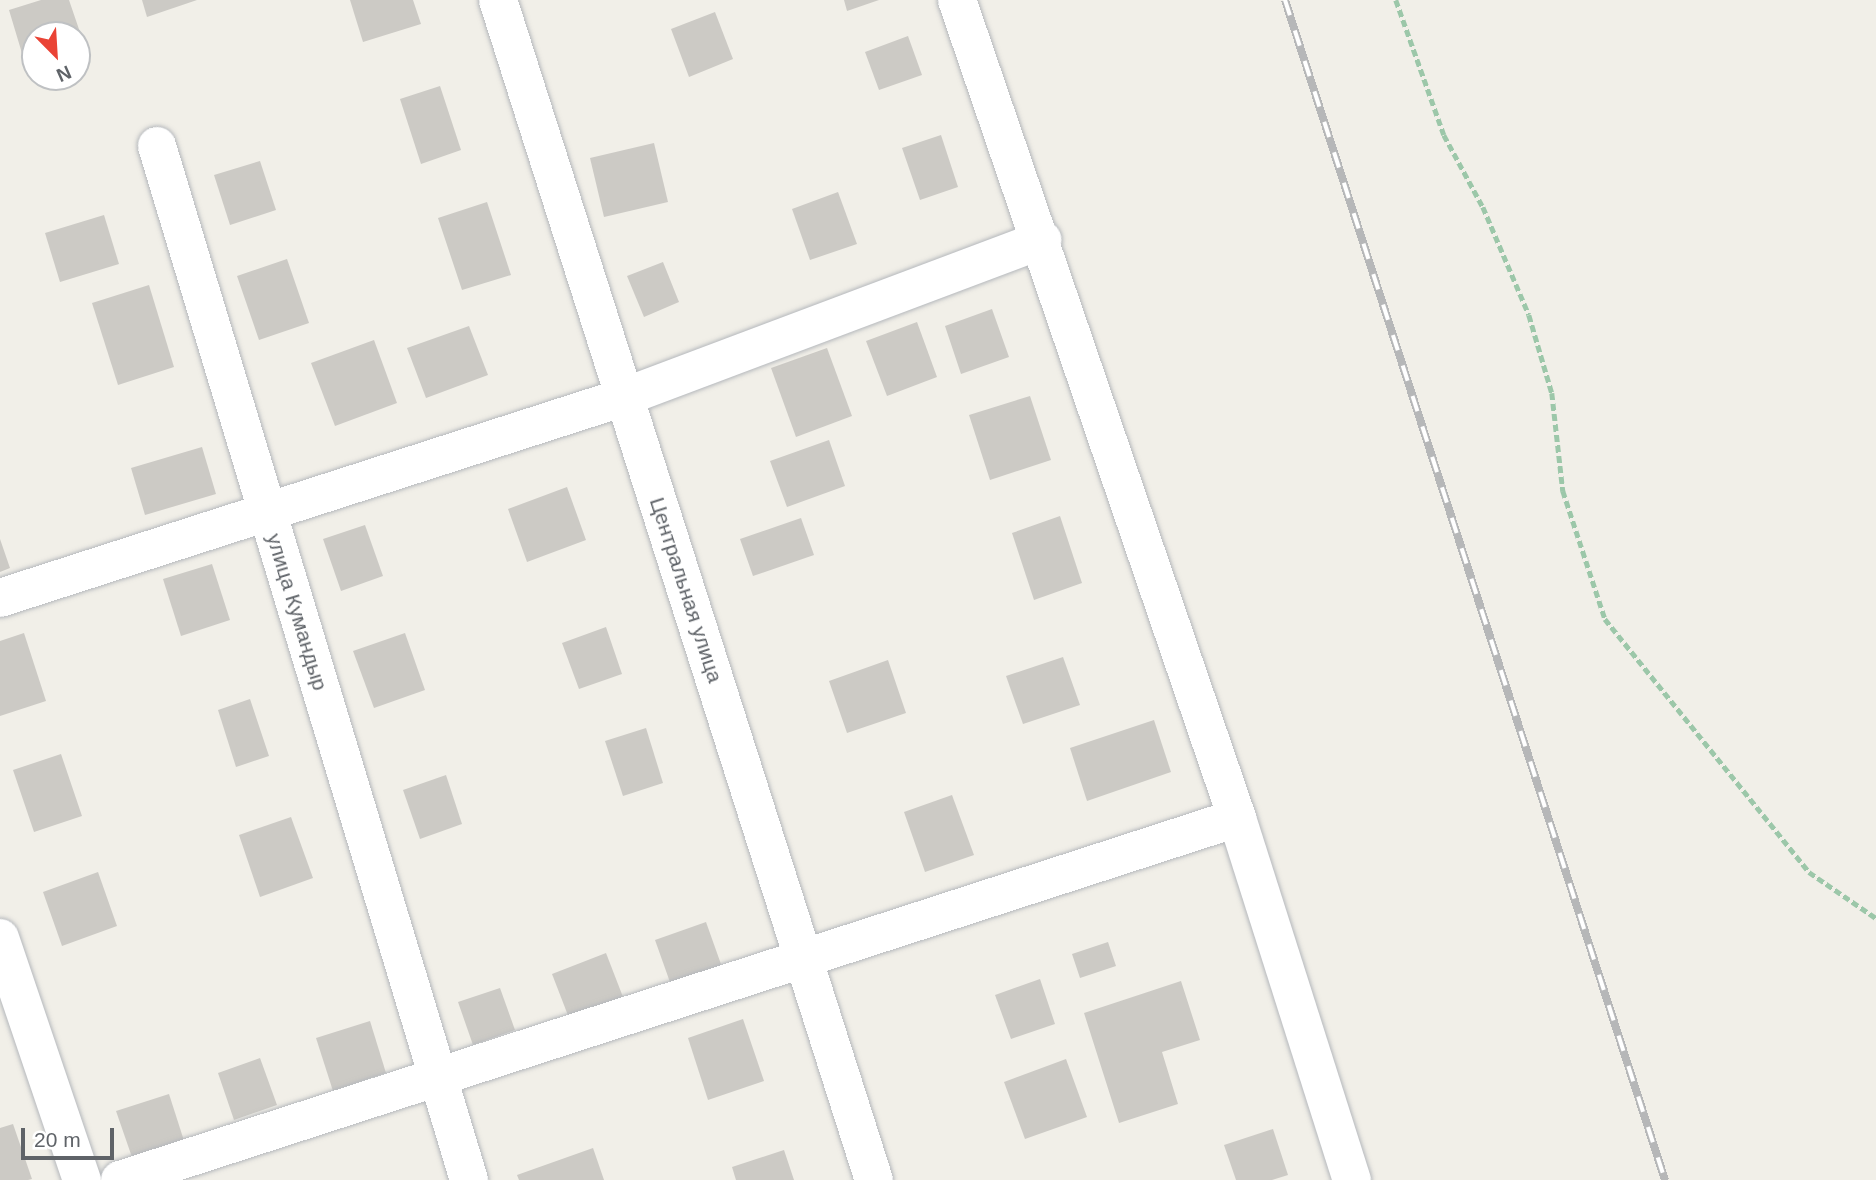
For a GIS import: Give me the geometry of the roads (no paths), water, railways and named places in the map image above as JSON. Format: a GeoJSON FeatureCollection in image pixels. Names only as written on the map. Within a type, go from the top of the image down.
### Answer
{"type":"FeatureCollection","features":[{"type":"Feature","properties":{"kind":"street","name":"Центральная улица"},"geometry":{"type":"LineString","coordinates":[[498,0],[874,1180]]}},
{"type":"Feature","properties":{"kind":"street"},"geometry":{"type":"LineString","coordinates":[[957,0],[1042,240],[1237,818],[1352,1180]]}},
{"type":"Feature","properties":{"kind":"street","name":"улица Кумандыр"},"geometry":{"type":"LineString","coordinates":[[157,146],[436,1079],[469,1180]]}},
{"type":"Feature","properties":{"kind":"street"},"geometry":{"type":"LineString","coordinates":[[0,598],[624,397],[1042,240]]}},
{"type":"Feature","properties":{"kind":"street"},"geometry":{"type":"LineString","coordinates":[[120,1180],[1237,818]]}},
{"type":"Feature","properties":{"kind":"street"},"geometry":{"type":"LineString","coordinates":[[0,938],[82,1180]]}},
{"type":"Feature","properties":{"kind":"railway"},"geometry":{"type":"LineString","coordinates":[[1285,0],[1665,1180]]}}]}
